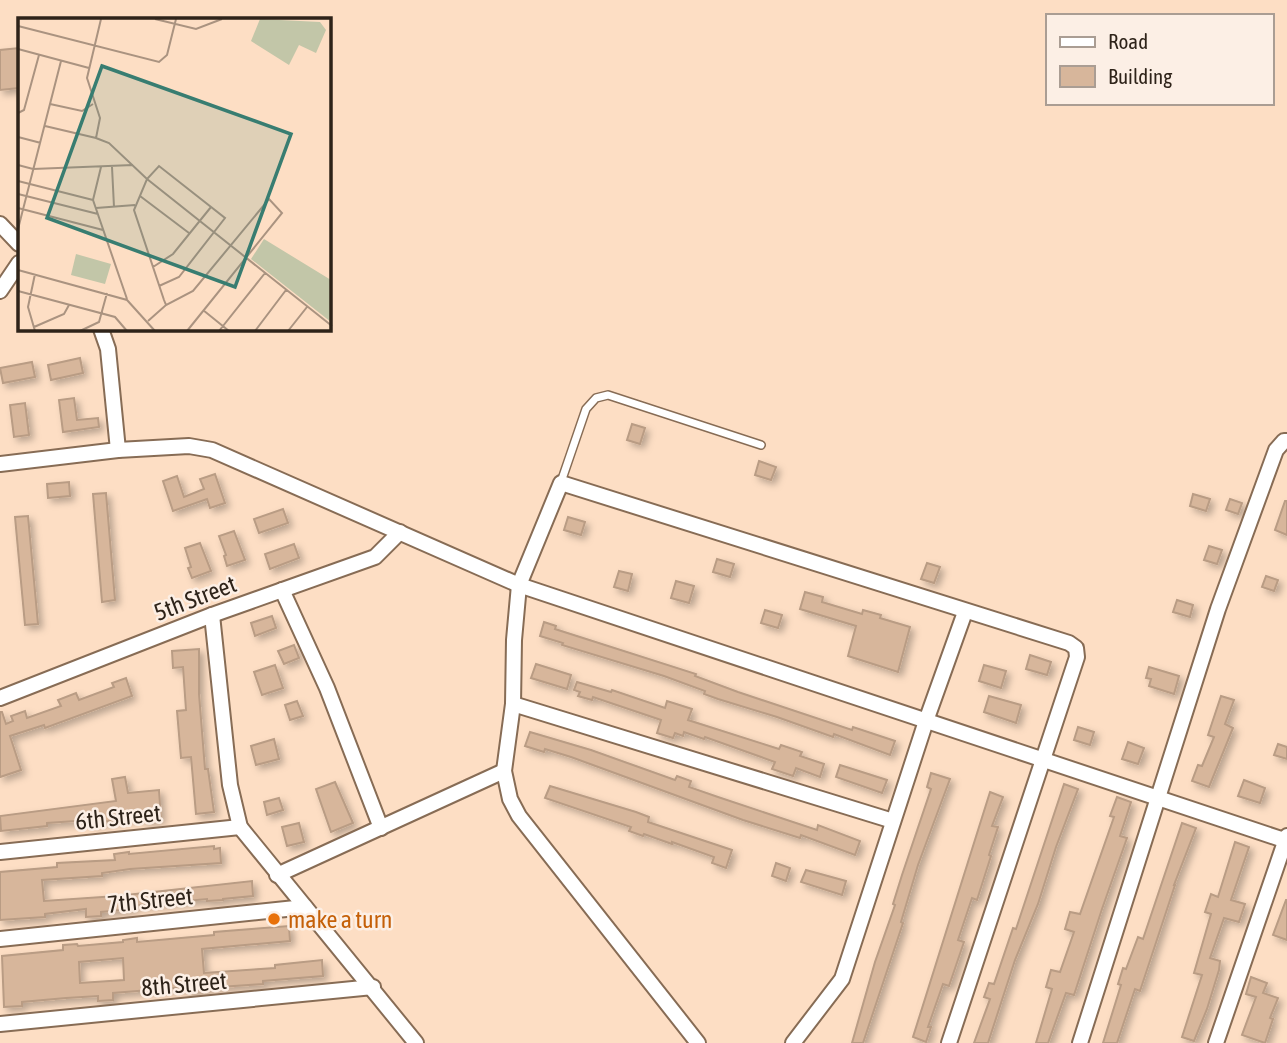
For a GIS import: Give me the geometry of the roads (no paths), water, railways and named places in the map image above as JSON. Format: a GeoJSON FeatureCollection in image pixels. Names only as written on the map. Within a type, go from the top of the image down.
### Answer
{"type":"FeatureCollection","features":[{"type":"Feature","properties":{"kind":"street"},"geometry":{"type":"LineString","coordinates":[[0,224],[18,243]]}},
{"type":"Feature","properties":{"kind":"street"},"geometry":{"type":"LineString","coordinates":[[0,291],[18,264]]}},
{"type":"Feature","properties":{"kind":"street"},"geometry":{"type":"LineString","coordinates":[[103,331],[108,349],[118,450]]}},
{"type":"Feature","properties":{"kind":"street"},"geometry":{"type":"LineString","coordinates":[[1080,1043],[1218,609],[1276,450],[1287,441]]}},
{"type":"Feature","properties":{"kind":"street"},"geometry":{"type":"LineString","coordinates":[[0,464],[118,450],[190,446],[212,450],[519,585],[1041,761],[1286,839],[1216,1043]]}},
{"type":"Feature","properties":{"kind":"street"},"geometry":{"type":"LineString","coordinates":[[698,1043],[519,816],[510,799],[504,772],[513,704],[514,640],[519,585],[561,483],[1069,643],[1076,648],[1077,657],[949,1043]]}},
{"type":"Feature","properties":{"kind":"street","name":"5th Street"},"geometry":{"type":"LineString","coordinates":[[0,698],[212,615],[375,557],[400,532]]}},
{"type":"Feature","properties":{"kind":"street"},"geometry":{"type":"LineString","coordinates":[[282,590],[327,688],[381,828]]}},
{"type":"Feature","properties":{"kind":"street"},"geometry":{"type":"LineString","coordinates":[[793,1043],[842,979],[965,612]]}},
{"type":"Feature","properties":{"kind":"street"},"geometry":{"type":"LineString","coordinates":[[212,615],[230,785],[240,827],[416,1043]]}},
{"type":"Feature","properties":{"kind":"street"},"geometry":{"type":"LineString","coordinates":[[513,704],[894,821]]}},
{"type":"Feature","properties":{"kind":"street"},"geometry":{"type":"LineString","coordinates":[[277,875],[504,772]]}},
{"type":"Feature","properties":{"kind":"street","name":"6th Street"},"geometry":{"type":"LineString","coordinates":[[0,852],[240,827]]}},
{"type":"Feature","properties":{"kind":"street","name":"7th Street"},"geometry":{"type":"LineString","coordinates":[[0,939],[305,907]]}},
{"type":"Feature","properties":{"kind":"street","name":"8th Street"},"geometry":{"type":"LineString","coordinates":[[0,1024],[373,987]]}},
{"type":"Feature","properties":{"kind":"lane"},"geometry":{"type":"LineString","coordinates":[[561,483],[586,409],[596,398],[608,395],[761,444]]}},
{"type":"Feature","properties":{"kind":"place","name":"make a turn"},"geometry":{"type":"Point","coordinates":[274,919]}}]}
